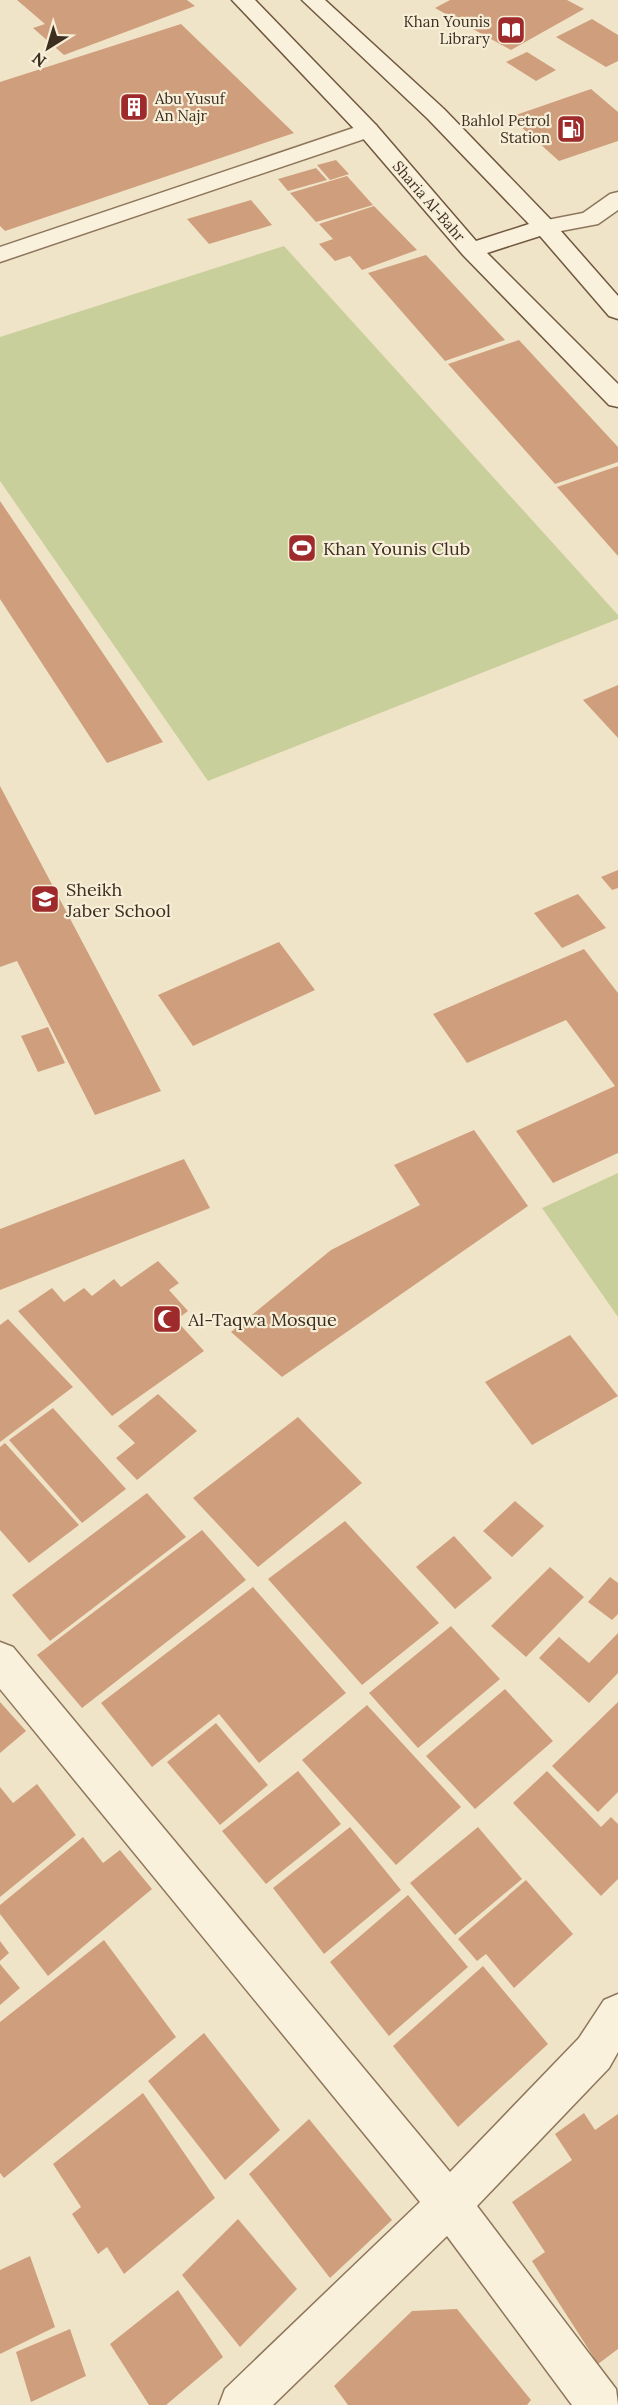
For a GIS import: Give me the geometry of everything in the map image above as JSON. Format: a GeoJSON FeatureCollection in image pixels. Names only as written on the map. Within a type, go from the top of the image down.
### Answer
{"type":"FeatureCollection","features":[{"type":"Feature","properties":{"kind":"main road","name":"Sharia Al-Bahr"},"geometry":{"type":"LineString","coordinates":[[243,0],[368,130],[471,250],[618,399]]}},
{"type":"Feature","properties":{"kind":"main road"},"geometry":{"type":"LineString","coordinates":[[314,0],[436,114],[544,227],[618,311]]}},
{"type":"Feature","properties":{"kind":"main road"},"geometry":{"type":"LineString","coordinates":[[0,255],[368,130]]}},
{"type":"Feature","properties":{"kind":"main road"},"geometry":{"type":"LineString","coordinates":[[471,250],[544,227],[590,219],[618,199]]}},
{"type":"Feature","properties":{"kind":"main road"},"geometry":{"type":"LineString","coordinates":[[0,1660],[450,2204],[600,2405]]}},
{"type":"Feature","properties":{"kind":"main road"},"geometry":{"type":"LineString","coordinates":[[241,2405],[450,2204],[594,2053],[618,2014]]}},
{"type":"Feature","properties":{"kind":"green space","name":"Khan Younis Club"},"geometry":{"type":"Polygon","coordinates":[[[284,246],[618,615],[618,619],[208,781],[0,481],[0,337],[284,246]]]}},
{"type":"Feature","properties":{"kind":"green space"},"geometry":{"type":"Polygon","coordinates":[[[618,1173],[618,1317],[542,1208],[618,1173]]]}},
{"type":"Feature","properties":{"kind":"building"},"geometry":{"type":"Polygon","coordinates":[[[17,0],[187,0],[195,6],[64,55],[33,28],[45,24],[17,0]]]}},
{"type":"Feature","properties":{"kind":"building","name":"Khan Younis Library"},"geometry":{"type":"Polygon","coordinates":[[[450,0],[567,0],[584,9],[511,50],[435,8],[450,0]]]}},
{"type":"Feature","properties":{"kind":"building"},"geometry":{"type":"Polygon","coordinates":[[[592,19],[618,35],[618,61],[606,67],[556,37],[592,19]]]}},
{"type":"Feature","properties":{"kind":"building","name":"Abu Yusuf An Najr"},"geometry":{"type":"Polygon","coordinates":[[[181,24],[294,133],[5,231],[0,226],[0,82],[181,24]]]}},
{"type":"Feature","properties":{"kind":"building"},"geometry":{"type":"Polygon","coordinates":[[[527,52],[556,70],[536,81],[506,62],[527,52]]]}},
{"type":"Feature","properties":{"kind":"building","name":"Bahlol Petrol Station"},"geometry":{"type":"Polygon","coordinates":[[[591,89],[618,112],[618,141],[559,161],[510,117],[591,89]]]}},
{"type":"Feature","properties":{"kind":"building"},"geometry":{"type":"Polygon","coordinates":[[[336,160],[349,174],[330,180],[317,165],[336,160]]]}},
{"type":"Feature","properties":{"kind":"building"},"geometry":{"type":"Polygon","coordinates":[[[316,168],[327,180],[288,191],[278,179],[316,168]]]}},
{"type":"Feature","properties":{"kind":"building"},"geometry":{"type":"Polygon","coordinates":[[[347,176],[373,205],[316,222],[290,193],[347,176]]]}},
{"type":"Feature","properties":{"kind":"building"},"geometry":{"type":"Polygon","coordinates":[[[251,200],[272,225],[209,244],[187,219],[251,200]]]}},
{"type":"Feature","properties":{"kind":"building"},"geometry":{"type":"Polygon","coordinates":[[[374,206],[417,250],[362,270],[350,256],[335,261],[319,244],[333,239],[319,224],[374,206]]]}},
{"type":"Feature","properties":{"kind":"building"},"geometry":{"type":"Polygon","coordinates":[[[426,255],[505,340],[445,361],[368,273],[426,255]]]}},
{"type":"Feature","properties":{"kind":"building"},"geometry":{"type":"Polygon","coordinates":[[[519,340],[618,447],[618,462],[555,484],[448,364],[519,340]]]}},
{"type":"Feature","properties":{"kind":"building"},"geometry":{"type":"Polygon","coordinates":[[[618,466],[618,556],[557,487],[618,466]]]}},
{"type":"Feature","properties":{"kind":"building"},"geometry":{"type":"Polygon","coordinates":[[[0,501],[163,742],[107,763],[0,599],[0,501]]]}},
{"type":"Feature","properties":{"kind":"building"},"geometry":{"type":"Polygon","coordinates":[[[618,685],[618,738],[583,700],[618,685]]]}},
{"type":"Feature","properties":{"kind":"building"},"geometry":{"type":"Polygon","coordinates":[[[0,786],[161,1091],[95,1115],[17,961],[0,967],[0,786]]]}},
{"type":"Feature","properties":{"kind":"building"},"geometry":{"type":"Polygon","coordinates":[[[618,870],[618,888],[612,890],[601,877],[618,870]]]}},
{"type":"Feature","properties":{"kind":"building"},"geometry":{"type":"Polygon","coordinates":[[[578,894],[606,928],[562,948],[534,913],[578,894]]]}},
{"type":"Feature","properties":{"kind":"building"},"geometry":{"type":"Polygon","coordinates":[[[279,942],[315,990],[193,1046],[158,995],[279,942]]]}},
{"type":"Feature","properties":{"kind":"building"},"geometry":{"type":"Polygon","coordinates":[[[584,949],[618,993],[618,1153],[553,1183],[516,1131],[615,1086],[566,1020],[467,1063],[433,1014],[584,949]]]}},
{"type":"Feature","properties":{"kind":"building"},"geometry":{"type":"Polygon","coordinates":[[[48,1027],[65,1063],[38,1072],[21,1036],[48,1027]]]}},
{"type":"Feature","properties":{"kind":"building"},"geometry":{"type":"Polygon","coordinates":[[[474,1130],[528,1206],[282,1377],[231,1332],[331,1250],[420,1205],[394,1165],[474,1130]]]}},
{"type":"Feature","properties":{"kind":"building"},"geometry":{"type":"Polygon","coordinates":[[[184,1159],[210,1208],[0,1290],[0,1229],[184,1159]]]}},
{"type":"Feature","properties":{"kind":"building"},"geometry":{"type":"Polygon","coordinates":[[[158,1261],[179,1283],[169,1290],[188,1311],[176,1320],[204,1351],[112,1416],[18,1311],[52,1288],[64,1302],[84,1288],[92,1296],[114,1279],[121,1287],[158,1261]]]}},
{"type":"Feature","properties":{"kind":"building"},"geometry":{"type":"Polygon","coordinates":[[[8,1319],[73,1387],[0,1442],[0,1325],[8,1319]]]}},
{"type":"Feature","properties":{"kind":"building"},"geometry":{"type":"Polygon","coordinates":[[[570,1335],[618,1396],[532,1445],[485,1382],[570,1335]]]}},
{"type":"Feature","properties":{"kind":"building"},"geometry":{"type":"Polygon","coordinates":[[[158,1394],[197,1431],[137,1480],[116,1458],[135,1443],[118,1426],[158,1394]]]}},
{"type":"Feature","properties":{"kind":"building"},"geometry":{"type":"Polygon","coordinates":[[[53,1408],[126,1489],[82,1523],[9,1440],[53,1408]]]}},
{"type":"Feature","properties":{"kind":"building"},"geometry":{"type":"Polygon","coordinates":[[[298,1417],[362,1483],[258,1567],[193,1498],[298,1417]]]}},
{"type":"Feature","properties":{"kind":"building"},"geometry":{"type":"Polygon","coordinates":[[[5,1443],[79,1525],[29,1563],[0,1530],[0,1447],[5,1443]]]}},
{"type":"Feature","properties":{"kind":"building"},"geometry":{"type":"Polygon","coordinates":[[[147,1493],[186,1537],[50,1641],[12,1595],[147,1493]]]}},
{"type":"Feature","properties":{"kind":"building"},"geometry":{"type":"Polygon","coordinates":[[[515,1501],[544,1526],[512,1557],[483,1531],[515,1501]]]}},
{"type":"Feature","properties":{"kind":"building"},"geometry":{"type":"Polygon","coordinates":[[[345,1521],[439,1623],[362,1685],[268,1579],[345,1521]]]}},
{"type":"Feature","properties":{"kind":"building"},"geometry":{"type":"Polygon","coordinates":[[[202,1530],[246,1580],[82,1708],[37,1655],[202,1530]]]}},
{"type":"Feature","properties":{"kind":"building"},"geometry":{"type":"Polygon","coordinates":[[[454,1536],[492,1578],[455,1609],[416,1567],[454,1536]]]}},
{"type":"Feature","properties":{"kind":"building"},"geometry":{"type":"Polygon","coordinates":[[[550,1567],[584,1597],[526,1657],[491,1626],[550,1567]]]}},
{"type":"Feature","properties":{"kind":"building"},"geometry":{"type":"Polygon","coordinates":[[[610,1577],[618,1583],[618,1614],[612,1620],[588,1602],[610,1577]]]}},
{"type":"Feature","properties":{"kind":"building"},"geometry":{"type":"Polygon","coordinates":[[[253,1587],[346,1693],[259,1763],[219,1714],[152,1767],[101,1703],[253,1587]]]}},
{"type":"Feature","properties":{"kind":"building"},"geometry":{"type":"Polygon","coordinates":[[[451,1626],[500,1679],[418,1748],[369,1693],[451,1626]]]}},
{"type":"Feature","properties":{"kind":"building"},"geometry":{"type":"Polygon","coordinates":[[[618,1633],[618,1673],[589,1703],[539,1658],[559,1637],[589,1663],[618,1633]]]}},
{"type":"Feature","properties":{"kind":"building"},"geometry":{"type":"Polygon","coordinates":[[[505,1689],[553,1741],[475,1809],[426,1756],[505,1689]]]}},
{"type":"Feature","properties":{"kind":"building"},"geometry":{"type":"Polygon","coordinates":[[[0,1702],[26,1731],[0,1753],[0,1702]]]}},
{"type":"Feature","properties":{"kind":"building"},"geometry":{"type":"Polygon","coordinates":[[[618,1702],[618,1792],[598,1812],[552,1766],[618,1702]]]}},
{"type":"Feature","properties":{"kind":"building"},"geometry":{"type":"Polygon","coordinates":[[[367,1705],[461,1807],[396,1865],[302,1760],[367,1705]]]}},
{"type":"Feature","properties":{"kind":"building"},"geometry":{"type":"Polygon","coordinates":[[[216,1723],[268,1785],[220,1825],[167,1762],[216,1723]]]}},
{"type":"Feature","properties":{"kind":"building"},"geometry":{"type":"Polygon","coordinates":[[[298,1771],[341,1824],[266,1884],[222,1831],[298,1771]]]}},
{"type":"Feature","properties":{"kind":"building"},"geometry":{"type":"Polygon","coordinates":[[[547,1771],[601,1827],[611,1817],[618,1824],[618,1879],[601,1896],[513,1803],[547,1771]]]}},
{"type":"Feature","properties":{"kind":"building"},"geometry":{"type":"Polygon","coordinates":[[[37,1784],[76,1835],[0,1897],[0,1787],[13,1803],[37,1784]]]}},
{"type":"Feature","properties":{"kind":"building"},"geometry":{"type":"Polygon","coordinates":[[[350,1827],[401,1890],[324,1954],[273,1888],[350,1827]]]}},
{"type":"Feature","properties":{"kind":"building"},"geometry":{"type":"Polygon","coordinates":[[[478,1827],[522,1879],[455,1935],[410,1883],[478,1827]]]}},
{"type":"Feature","properties":{"kind":"building"},"geometry":{"type":"Polygon","coordinates":[[[83,1837],[103,1863],[120,1850],[152,1889],[48,1976],[0,1914],[0,1905],[83,1837]]]}},
{"type":"Feature","properties":{"kind":"building"},"geometry":{"type":"Polygon","coordinates":[[[526,1880],[573,1934],[514,1988],[486,1954],[477,1961],[458,1939],[526,1880]]]}},
{"type":"Feature","properties":{"kind":"building"},"geometry":{"type":"Polygon","coordinates":[[[408,1895],[468,1967],[389,2036],[330,1962],[408,1895]]]}},
{"type":"Feature","properties":{"kind":"building"},"geometry":{"type":"Polygon","coordinates":[[[104,1940],[176,2037],[4,2178],[0,2173],[0,2022],[104,1940]]]}},
{"type":"Feature","properties":{"kind":"building"},"geometry":{"type":"Polygon","coordinates":[[[0,1941],[9,1953],[0,1961],[0,1941]]]}},
{"type":"Feature","properties":{"kind":"building"},"geometry":{"type":"Polygon","coordinates":[[[0,1964],[20,1988],[0,2005],[0,1964]]]}},
{"type":"Feature","properties":{"kind":"building"},"geometry":{"type":"Polygon","coordinates":[[[483,1966],[548,2044],[458,2127],[393,2046],[483,1966]]]}},
{"type":"Feature","properties":{"kind":"building"},"geometry":{"type":"Polygon","coordinates":[[[204,2033],[280,2130],[225,2180],[148,2081],[204,2033]]]}},
{"type":"Feature","properties":{"kind":"building"},"geometry":{"type":"Polygon","coordinates":[[[143,2093],[215,2198],[124,2274],[107,2247],[98,2254],[72,2214],[81,2207],[53,2164],[143,2093]]]}},
{"type":"Feature","properties":{"kind":"building"},"geometry":{"type":"Polygon","coordinates":[[[584,2113],[595,2130],[618,2114],[618,2349],[598,2364],[532,2261],[545,2252],[512,2202],[572,2160],[555,2134],[584,2113]]]}},
{"type":"Feature","properties":{"kind":"building"},"geometry":{"type":"Polygon","coordinates":[[[309,2119],[392,2220],[330,2278],[249,2174],[309,2119]]]}},
{"type":"Feature","properties":{"kind":"building"},"geometry":{"type":"Polygon","coordinates":[[[238,2219],[297,2289],[240,2347],[182,2275],[238,2219]]]}},
{"type":"Feature","properties":{"kind":"building"},"geometry":{"type":"Polygon","coordinates":[[[30,2256],[55,2327],[0,2354],[0,2270],[30,2256]]]}},
{"type":"Feature","properties":{"kind":"building"},"geometry":{"type":"Polygon","coordinates":[[[178,2290],[223,2357],[166,2405],[149,2405],[110,2344],[178,2290]]]}},
{"type":"Feature","properties":{"kind":"building"},"geometry":{"type":"Polygon","coordinates":[[[457,2309],[531,2400],[527,2405],[348,2405],[334,2386],[412,2311],[457,2309]]]}},
{"type":"Feature","properties":{"kind":"building"},"geometry":{"type":"Polygon","coordinates":[[[70,2329],[86,2376],[31,2402],[16,2352],[70,2329]]]}},
{"type":"Feature","properties":{"kind":"place","name":"Khan Younis Library"},"geometry":{"type":"Point","coordinates":[511,30]}},
{"type":"Feature","properties":{"kind":"place","name":"Abu Yusuf An Najr"},"geometry":{"type":"Point","coordinates":[134,107]}},
{"type":"Feature","properties":{"kind":"place","name":"Bahlol Petrol Station"},"geometry":{"type":"Point","coordinates":[571,129]}},
{"type":"Feature","properties":{"kind":"place","name":"Khan Younis Club"},"geometry":{"type":"Point","coordinates":[302,548]}},
{"type":"Feature","properties":{"kind":"place","name":"Sheikh Jaber School"},"geometry":{"type":"Point","coordinates":[45,899]}},
{"type":"Feature","properties":{"kind":"place","name":"Al-Taqwa Mosque"},"geometry":{"type":"Point","coordinates":[167,1319]}}]}
